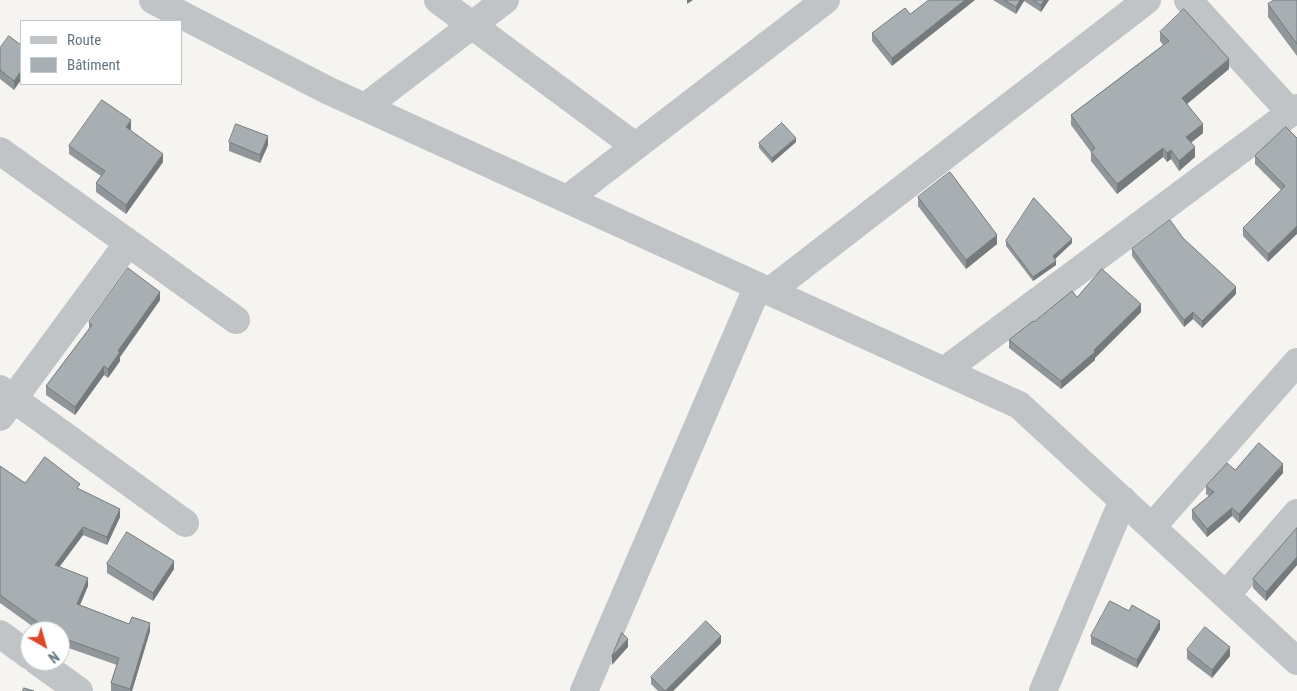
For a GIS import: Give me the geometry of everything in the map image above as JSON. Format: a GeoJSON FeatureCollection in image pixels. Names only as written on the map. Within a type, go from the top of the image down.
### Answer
{"type":"FeatureCollection","features":[{"type":"Feature","properties":{"kind":"street"},"geometry":{"type":"LineString","coordinates":[[153,0],[365,108],[1019,405],[1297,661]]}},
{"type":"Feature","properties":{"kind":"street"},"geometry":{"type":"LineString","coordinates":[[438,0],[635,146]]}},
{"type":"Feature","properties":{"kind":"street"},"geometry":{"type":"LineString","coordinates":[[365,108],[505,0]]}},
{"type":"Feature","properties":{"kind":"street"},"geometry":{"type":"LineString","coordinates":[[567,199],[826,0]]}},
{"type":"Feature","properties":{"kind":"street"},"geometry":{"type":"LineString","coordinates":[[584,691],[764,288],[1147,0]]}},
{"type":"Feature","properties":{"kind":"street"},"geometry":{"type":"LineString","coordinates":[[944,371],[1294,111],[1188,0]]}},
{"type":"Feature","properties":{"kind":"street"},"geometry":{"type":"LineString","coordinates":[[0,151],[236,320]]}},
{"type":"Feature","properties":{"kind":"street"},"geometry":{"type":"LineString","coordinates":[[128,243],[4,402],[185,523]]}},
{"type":"Feature","properties":{"kind":"street"},"geometry":{"type":"LineString","coordinates":[[1152,527],[1297,362]]}},
{"type":"Feature","properties":{"kind":"street"},"geometry":{"type":"LineString","coordinates":[[1043,691],[1122,500]]}},
{"type":"Feature","properties":{"kind":"street"},"geometry":{"type":"LineString","coordinates":[[1226,596],[1297,513]]}},
{"type":"Feature","properties":{"kind":"street"},"geometry":{"type":"LineString","coordinates":[[0,634],[20,649]]}},
{"type":"Feature","properties":{"kind":"street"},"geometry":{"type":"LineString","coordinates":[[51,671],[79,691]]}},
{"type":"Feature","properties":{"kind":"building"},"geometry":{"type":"Polygon","coordinates":[[[929,0],[965,0],[892,58],[872,33],[905,8],[910,14],[929,0]]]}},
{"type":"Feature","properties":{"kind":"building"},"geometry":{"type":"Polygon","coordinates":[[[1005,0],[1020,0],[1016,7],[1005,0]]]}},
{"type":"Feature","properties":{"kind":"building"},"geometry":{"type":"Polygon","coordinates":[[[1034,0],[1044,0],[1041,5],[1034,0]]]}},
{"type":"Feature","properties":{"kind":"building"},"geometry":{"type":"Polygon","coordinates":[[[1274,0],[1297,0],[1297,44],[1268,4],[1274,0]]]}},
{"type":"Feature","properties":{"kind":"building"},"geometry":{"type":"Polygon","coordinates":[[[1184,9],[1229,59],[1182,98],[1203,124],[1186,137],[1195,147],[1179,161],[1171,150],[1167,153],[1163,148],[1117,184],[1091,152],[1095,148],[1071,115],[1169,41],[1160,32],[1184,9]]]}},
{"type":"Feature","properties":{"kind":"building"},"geometry":{"type":"Polygon","coordinates":[[[9,36],[20,44],[20,72],[14,81],[0,70],[0,48],[9,36]]]}},
{"type":"Feature","properties":{"kind":"building"},"geometry":{"type":"Polygon","coordinates":[[[102,100],[131,120],[126,127],[163,154],[126,205],[96,183],[105,171],[69,146],[102,100]]]}},
{"type":"Feature","properties":{"kind":"building"},"geometry":{"type":"Polygon","coordinates":[[[782,123],[796,138],[772,158],[759,143],[782,123]]]}},
{"type":"Feature","properties":{"kind":"building"},"geometry":{"type":"Polygon","coordinates":[[[236,124],[268,136],[260,155],[229,142],[236,124]]]}},
{"type":"Feature","properties":{"kind":"building"},"geometry":{"type":"Polygon","coordinates":[[[1286,127],[1297,138],[1297,226],[1268,254],[1243,228],[1285,186],[1255,156],[1286,127]]]}},
{"type":"Feature","properties":{"kind":"building"},"geometry":{"type":"Polygon","coordinates":[[[950,172],[997,235],[966,260],[918,197],[950,172]]]}},
{"type":"Feature","properties":{"kind":"building"},"geometry":{"type":"Polygon","coordinates":[[[1034,198],[1072,239],[1053,256],[1056,261],[1033,277],[1006,241],[1034,198]]]}},
{"type":"Feature","properties":{"kind":"building"},"geometry":{"type":"Polygon","coordinates":[[[1170,220],[1183,238],[1236,287],[1202,321],[1193,312],[1184,320],[1132,249],[1170,220]]]}},
{"type":"Feature","properties":{"kind":"building"},"geometry":{"type":"Polygon","coordinates":[[[128,268],[160,292],[118,351],[120,352],[108,369],[104,366],[75,407],[46,386],[92,325],[89,322],[128,268]]]}},
{"type":"Feature","properties":{"kind":"building"},"geometry":{"type":"Polygon","coordinates":[[[1102,269],[1141,304],[1094,350],[1095,352],[1061,381],[1009,340],[1072,291],[1077,297],[1102,269]]]}},
{"type":"Feature","properties":{"kind":"building"},"geometry":{"type":"Polygon","coordinates":[[[1259,443],[1283,464],[1239,514],[1232,508],[1207,529],[1192,510],[1214,492],[1206,486],[1227,463],[1235,470],[1259,443]]]}},
{"type":"Feature","properties":{"kind":"building"},"geometry":{"type":"Polygon","coordinates":[[[45,457],[80,484],[77,488],[120,509],[107,537],[83,527],[55,565],[88,578],[77,604],[129,624],[132,617],[150,623],[130,689],[111,683],[119,658],[70,641],[70,621],[36,621],[0,595],[0,466],[25,483],[45,457]]]}},
{"type":"Feature","properties":{"kind":"building"},"geometry":{"type":"Polygon","coordinates":[[[1297,528],[1297,557],[1266,592],[1253,579],[1297,528]]]}},
{"type":"Feature","properties":{"kind":"building"},"geometry":{"type":"Polygon","coordinates":[[[127,532],[174,561],[153,593],[107,564],[127,532]]]}},
{"type":"Feature","properties":{"kind":"building"},"geometry":{"type":"Polygon","coordinates":[[[1110,601],[1129,611],[1132,605],[1160,621],[1137,660],[1091,636],[1110,601]]]}},
{"type":"Feature","properties":{"kind":"building"},"geometry":{"type":"Polygon","coordinates":[[[706,621],[721,636],[665,691],[651,677],[706,621]]]}},
{"type":"Feature","properties":{"kind":"building"},"geometry":{"type":"Polygon","coordinates":[[[1205,627],[1230,647],[1212,670],[1187,650],[1205,627]]]}},
{"type":"Feature","properties":{"kind":"building"},"geometry":{"type":"Polygon","coordinates":[[[622,633],[628,639],[612,656],[622,633]]]}},
{"type":"Feature","properties":{"kind":"building"},"geometry":{"type":"Polygon","coordinates":[[[24,688],[34,691],[23,691],[24,688]]]}}]}
